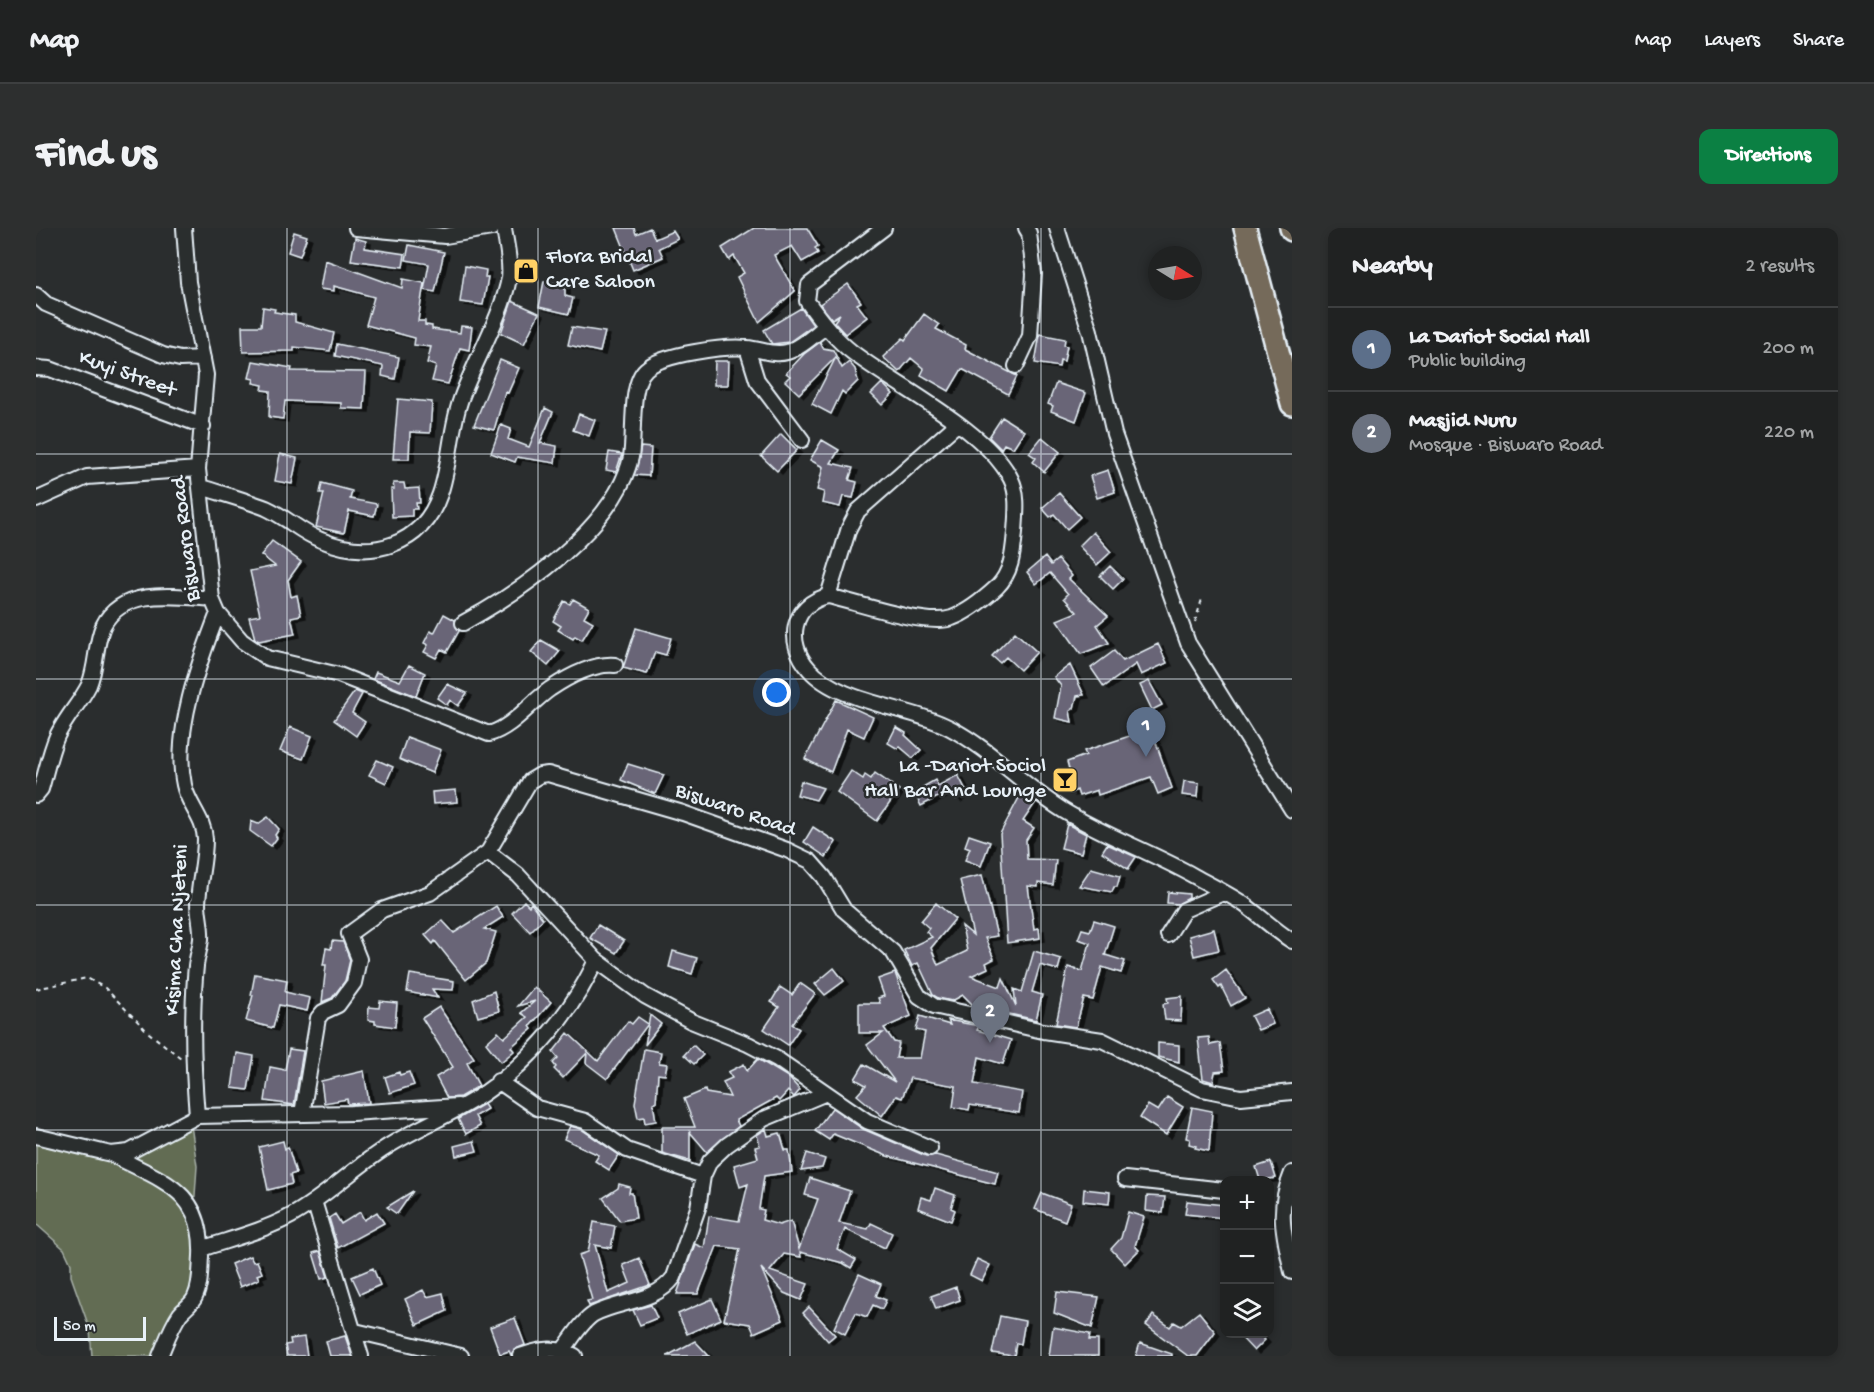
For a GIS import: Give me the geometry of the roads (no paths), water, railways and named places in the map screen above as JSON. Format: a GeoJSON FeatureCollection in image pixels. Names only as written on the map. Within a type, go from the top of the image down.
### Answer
{"type":"FeatureCollection","features":[{"type":"Feature","properties":{"kind":"highway"},"geometry":{"type":"LineString","coordinates":[[1245,228],[1292,404]]}},
{"type":"Feature","properties":{"kind":"street","name":"Biswaro Road"},"geometry":{"type":"LineString","coordinates":[[184,228],[188,282],[206,375],[198,469],[212,599],[218,613],[242,641],[267,658],[339,675],[489,734],[524,712],[549,690],[603,664],[615,664]]}},
{"type":"Feature","properties":{"kind":"street"},"geometry":{"type":"LineString","coordinates":[[356,228],[445,236],[492,228]]}},
{"type":"Feature","properties":{"kind":"street"},"geometry":{"type":"LineString","coordinates":[[201,487],[266,508],[321,540],[348,547],[374,549],[398,543],[416,534],[428,521],[440,494],[461,399],[504,298],[509,276],[504,228]]}},
{"type":"Feature","properties":{"kind":"street"},"geometry":{"type":"LineString","coordinates":[[884,228],[809,285],[806,293],[807,301],[825,327],[852,352],[957,424],[998,460],[1012,480],[1017,506],[1011,564],[1004,580],[985,598],[953,618],[932,621],[828,596],[814,599],[803,608],[796,623],[795,646],[809,670],[845,694],[948,727],[980,746],[1025,785],[1063,810],[1157,856],[1244,904],[1292,941]]}},
{"type":"Feature","properties":{"kind":"street"},"geometry":{"type":"LineString","coordinates":[[1016,366],[1030,336],[1034,274],[1026,228]]}},
{"type":"Feature","properties":{"kind":"street"},"geometry":{"type":"LineString","coordinates":[[1057,228],[1090,331],[1114,434],[1188,643],[1292,810]]}},
{"type":"Feature","properties":{"kind":"street"},"geometry":{"type":"LineString","coordinates":[[36,295],[46,304],[163,355],[180,359],[202,358]]}},
{"type":"Feature","properties":{"kind":"street"},"geometry":{"type":"LineString","coordinates":[[463,623],[518,589],[545,568],[584,533],[608,504],[630,457],[638,380],[643,371],[663,360],[717,349],[747,348],[776,354],[789,352],[825,327]]}},
{"type":"Feature","properties":{"kind":"street"},"geometry":{"type":"LineString","coordinates":[[747,348],[757,380],[802,440]]}},
{"type":"Feature","properties":{"kind":"street","name":"Kuyi Street"},"geometry":{"type":"LineString","coordinates":[[36,368],[50,369],[203,426]]}},
{"type":"Feature","properties":{"kind":"street"},"geometry":{"type":"LineString","coordinates":[[828,596],[849,528],[858,511],[957,424]]}},
{"type":"Feature","properties":{"kind":"street"},"geometry":{"type":"LineString","coordinates":[[36,500],[87,477],[198,469]]}},
{"type":"Feature","properties":{"kind":"street"},"geometry":{"type":"LineString","coordinates":[[36,795],[41,789],[57,737],[92,676],[103,628],[114,609],[149,597],[176,596],[212,599]]}},
{"type":"Feature","properties":{"kind":"street","name":"Kisima Cha Njeteni"},"geometry":{"type":"LineString","coordinates":[[197,1116],[193,1067],[196,966],[201,938],[198,903],[205,838],[200,817],[188,800],[183,784],[182,759],[188,705],[202,655],[218,613]]}},
{"type":"Feature","properties":{"kind":"street","name":"Biswaro Road"},"geometry":{"type":"LineString","coordinates":[[302,1114],[318,1018],[346,996],[358,971],[359,959],[349,934],[382,910],[430,893],[488,852],[530,781],[540,775],[548,774],[683,813],[787,850],[810,861],[824,877],[844,910],[893,952],[920,996],[933,1006],[1043,1031],[1102,1040],[1202,1089],[1240,1097],[1292,1092]]}},
{"type":"Feature","properties":{"kind":"street"},"geometry":{"type":"LineString","coordinates":[[488,852],[518,875],[596,960],[645,996],[777,1059],[824,1094],[867,1121],[930,1148]]}},
{"type":"Feature","properties":{"kind":"street"},"geometry":{"type":"LineString","coordinates":[[1168,935],[1184,910],[1223,893]]}},
{"type":"Feature","properties":{"kind":"street"},"geometry":{"type":"LineString","coordinates":[[201,1249],[267,1227],[314,1201],[386,1147],[482,1094],[564,1015],[579,996],[596,960]]}},
{"type":"Feature","properties":{"kind":"street"},"geometry":{"type":"LineString","coordinates":[[498,1081],[537,1108],[585,1120],[627,1150],[703,1176]]}},
{"type":"Feature","properties":{"kind":"street"},"geometry":{"type":"LineString","coordinates":[[520,1356],[543,1348],[569,1353],[593,1315],[657,1293],[667,1286],[674,1276],[698,1208],[703,1176],[710,1161],[747,1129],[791,1106],[824,1094]]}},
{"type":"Feature","properties":{"kind":"street"},"geometry":{"type":"LineString","coordinates":[[111,1154],[129,1152],[197,1116],[302,1114],[460,1106]]}},
{"type":"Feature","properties":{"kind":"street"},"geometry":{"type":"LineString","coordinates":[[36,1136],[111,1154],[144,1168],[178,1192],[192,1208],[197,1219],[201,1249],[199,1283],[195,1300],[181,1314],[160,1356]]}},
{"type":"Feature","properties":{"kind":"street"},"geometry":{"type":"LineString","coordinates":[[1292,1173],[1276,1198],[1292,1272]]}},
{"type":"Feature","properties":{"kind":"street"},"geometry":{"type":"LineString","coordinates":[[1125,1179],[1220,1190]]}},
{"type":"Feature","properties":{"kind":"street"},"geometry":{"type":"LineString","coordinates":[[314,1201],[361,1356]]}},
{"type":"Feature","properties":{"kind":"street"},"geometry":{"type":"LineString","coordinates":[[355,1331],[460,1356]]}},
{"type":"Feature","properties":{"kind":"place","name":"Flora Bridal Care Saloon"},"geometry":{"type":"Point","coordinates":[526,271]}},
{"type":"Feature","properties":{"kind":"place","name":"La Dariot Social Hall"},"geometry":{"type":"Point","coordinates":[1146,757]}},
{"type":"Feature","properties":{"kind":"place","name":"La -Dariot Sociol Hall Bar And Lounge"},"geometry":{"type":"Point","coordinates":[1065,780]}},
{"type":"Feature","properties":{"kind":"place","name":"Masjid Nuru"},"geometry":{"type":"Point","coordinates":[990,1043]}}]}
